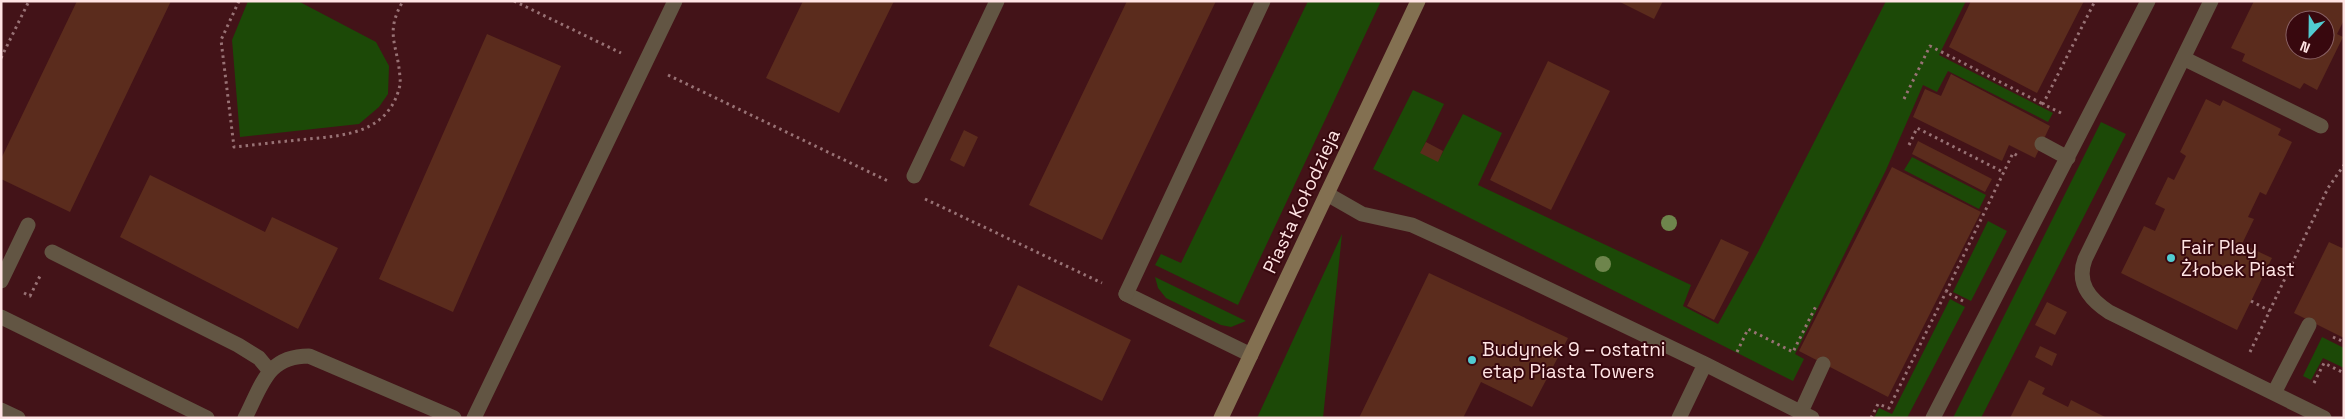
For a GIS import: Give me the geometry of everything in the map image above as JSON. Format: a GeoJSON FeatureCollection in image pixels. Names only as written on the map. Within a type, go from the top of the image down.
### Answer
{"type":"FeatureCollection","features":[{"type":"Feature","properties":{"kind":"street"},"geometry":{"type":"LineString","coordinates":[[474,418],[674,1]]}},
{"type":"Feature","properties":{"kind":"street"},"geometry":{"type":"LineString","coordinates":[[914,176],[997,1]]}},
{"type":"Feature","properties":{"kind":"street"},"geometry":{"type":"LineString","coordinates":[[1251,355],[1126,294],[1263,1]]}},
{"type":"Feature","properties":{"kind":"street","name":"Piasta Kołodzieja"},"geometry":{"type":"LineString","coordinates":[[1221,418],[1418,1]]}},
{"type":"Feature","properties":{"kind":"street"},"geometry":{"type":"LineString","coordinates":[[1933,418],[2148,1]]}},
{"type":"Feature","properties":{"kind":"street"},"geometry":{"type":"LineString","coordinates":[[2211,1],[2085,259],[2082,267],[2083,284],[2088,295],[2109,312],[2324,418]]}},
{"type":"Feature","properties":{"kind":"street"},"geometry":{"type":"LineString","coordinates":[[2183,58],[2321,126]]}},
{"type":"Feature","properties":{"kind":"street"},"geometry":{"type":"LineString","coordinates":[[2045,146],[2068,158]]}},
{"type":"Feature","properties":{"kind":"street"},"geometry":{"type":"LineString","coordinates":[[1327,194],[1362,214],[1412,226],[1705,364],[1806,415],[1823,364]]}},
{"type":"Feature","properties":{"kind":"street"},"geometry":{"type":"LineString","coordinates":[[1,280],[28,225]]}},
{"type":"Feature","properties":{"kind":"street"},"geometry":{"type":"LineString","coordinates":[[52,252],[238,344],[259,358],[269,370]]}},
{"type":"Feature","properties":{"kind":"street"},"geometry":{"type":"LineString","coordinates":[[1,317],[207,418]]}},
{"type":"Feature","properties":{"kind":"street"},"geometry":{"type":"LineString","coordinates":[[2274,393],[2308,325]]}},
{"type":"Feature","properties":{"kind":"street"},"geometry":{"type":"LineString","coordinates":[[245,418],[269,370],[280,361],[294,356],[309,356],[454,418]]}},
{"type":"Feature","properties":{"kind":"street"},"geometry":{"type":"LineString","coordinates":[[1679,418],[1705,364]]}},
{"type":"Feature","properties":{"kind":"street"},"geometry":{"type":"LineString","coordinates":[[1,410],[18,418]]}},
{"type":"Feature","properties":{"kind":"path"},"geometry":{"type":"LineString","coordinates":[[1,58],[29,1]]}},
{"type":"Feature","properties":{"kind":"path"},"geometry":{"type":"LineString","coordinates":[[239,1],[221,40],[234,147],[351,134],[375,124],[390,109],[398,94],[400,72],[392,34],[395,15],[404,1]]}},
{"type":"Feature","properties":{"kind":"path"},"geometry":{"type":"LineString","coordinates":[[514,1],[625,55]]}},
{"type":"Feature","properties":{"kind":"path"},"geometry":{"type":"LineString","coordinates":[[2043,104],[2095,1]]}},
{"type":"Feature","properties":{"kind":"path"},"geometry":{"type":"LineString","coordinates":[[1872,418],[1878,404],[1889,408],[2013,153],[2037,167],[2045,146],[2065,114],[1930,46],[1904,99]]}},
{"type":"Feature","properties":{"kind":"path"},"geometry":{"type":"LineString","coordinates":[[1909,144],[1917,128],[2003,172]]}},
{"type":"Feature","properties":{"kind":"path"},"geometry":{"type":"LineString","coordinates":[[2249,355],[2332,181],[2344,165]]}},
{"type":"Feature","properties":{"kind":"path"},"geometry":{"type":"LineString","coordinates":[[1946,292],[1971,305]]}},
{"type":"Feature","properties":{"kind":"path"},"geometry":{"type":"LineString","coordinates":[[2251,301],[2270,311]]}},
{"type":"Feature","properties":{"kind":"path"},"geometry":{"type":"LineString","coordinates":[[1736,353],[1748,329],[1793,352],[1817,304]]}},
{"type":"Feature","properties":{"kind":"green space"},"geometry":{"type":"Polygon","coordinates":[[[248,1],[298,1],[376,42],[389,66],[388,94],[379,107],[359,124],[240,137],[232,40],[248,1]]]}},
{"type":"Feature","properties":{"kind":"green space"},"geometry":{"type":"Polygon","coordinates":[[[1308,1],[1381,1],[1238,305],[1155,265],[1161,254],[1181,263],[1308,1]]]}},
{"type":"Feature","properties":{"kind":"green space"},"geometry":{"type":"Polygon","coordinates":[[[1886,1],[1966,1],[1939,55],[2053,113],[2048,122],[1948,71],[1937,92],[1923,85],[1886,170],[1795,354],[1804,359],[1793,381],[1373,169],[1413,90],[1444,104],[1421,152],[1438,161],[1463,114],[1502,133],[1478,185],[1691,285],[1683,306],[1718,324],[1758,252],[1886,1]]]}},
{"type":"Feature","properties":{"kind":"green space"},"geometry":{"type":"Polygon","coordinates":[[[2101,122],[2126,134],[1981,418],[1953,418],[2101,122]]]}},
{"type":"Feature","properties":{"kind":"green space"},"geometry":{"type":"Polygon","coordinates":[[[1912,157],[1986,195],[1979,209],[1904,170],[1912,157]]]}},
{"type":"Feature","properties":{"kind":"green space"},"geometry":{"type":"Polygon","coordinates":[[[1988,221],[2007,231],[1971,301],[1953,292],[1988,221]]]}},
{"type":"Feature","properties":{"kind":"green space"},"geometry":{"type":"Polygon","coordinates":[[[1342,234],[1323,418],[1257,418],[1342,234]]]}},
{"type":"Feature","properties":{"kind":"green space"},"geometry":{"type":"Polygon","coordinates":[[[1155,277],[1246,321],[1231,327],[1221,325],[1166,298],[1158,288],[1155,277]]]}},
{"type":"Feature","properties":{"kind":"green space"},"geometry":{"type":"Polygon","coordinates":[[[1950,299],[1965,307],[1907,418],[1874,418],[1879,408],[1892,414],[1950,299]]]}},
{"type":"Feature","properties":{"kind":"green space"},"geometry":{"type":"Polygon","coordinates":[[[2322,337],[2344,348],[2344,368],[2323,358],[2311,380],[2303,376],[2322,337]]]}},
{"type":"Feature","properties":{"kind":"building"},"geometry":{"type":"Polygon","coordinates":[[[77,1],[171,1],[70,212],[1,179],[1,159],[77,1]]]}},
{"type":"Feature","properties":{"kind":"building"},"geometry":{"type":"Polygon","coordinates":[[[803,1],[894,1],[839,113],[766,78],[803,1]]]}},
{"type":"Feature","properties":{"kind":"building"},"geometry":{"type":"Polygon","coordinates":[[[1127,1],[1216,1],[1102,240],[1029,205],[1127,1]]]}},
{"type":"Feature","properties":{"kind":"building"},"geometry":{"type":"Polygon","coordinates":[[[1618,1],[1663,1],[1654,19],[1618,1]]]}},
{"type":"Feature","properties":{"kind":"building"},"geometry":{"type":"Polygon","coordinates":[[[1971,1],[2084,1],[2037,93],[1949,47],[1971,1]]]}},
{"type":"Feature","properties":{"kind":"building"},"geometry":{"type":"Polygon","coordinates":[[[2254,1],[2344,1],[2344,20],[2337,34],[2343,37],[2335,53],[2335,10],[2285,10],[2285,60],[2332,60],[2317,90],[2304,83],[2300,89],[2242,61],[2245,54],[2231,48],[2254,1]]]}},
{"type":"Feature","properties":{"kind":"building"},"geometry":{"type":"Polygon","coordinates":[[[487,34],[561,66],[453,312],[379,279],[487,34]]]}},
{"type":"Feature","properties":{"kind":"building"},"geometry":{"type":"Polygon","coordinates":[[[1548,61],[1610,91],[1551,210],[1490,180],[1548,61]]]}},
{"type":"Feature","properties":{"kind":"building"},"geometry":{"type":"Polygon","coordinates":[[[1951,74],[2050,126],[2035,158],[2009,145],[2002,161],[1913,117],[1925,89],[1941,96],[1951,74]]]}},
{"type":"Feature","properties":{"kind":"building"},"geometry":{"type":"Polygon","coordinates":[[[2206,99],[2220,106],[2223,100],[2281,129],[2278,135],[2292,142],[2266,195],[2260,192],[2248,217],[2254,219],[2242,244],[2272,258],[2237,330],[2121,273],[2144,226],[2155,231],[2165,209],[2155,204],[2168,177],[2174,180],[2186,156],[2180,152],[2206,99]]]}},
{"type":"Feature","properties":{"kind":"building"},"geometry":{"type":"Polygon","coordinates":[[[964,130],[978,137],[964,167],[950,160],[964,130]]]}},
{"type":"Feature","properties":{"kind":"building"},"geometry":{"type":"Polygon","coordinates":[[[1918,141],[1992,179],[1985,192],[1912,154],[1918,141]]]}},
{"type":"Feature","properties":{"kind":"building"},"geometry":{"type":"Polygon","coordinates":[[[1426,142],[1443,151],[1438,162],[1420,153],[1426,142]]]}},
{"type":"Feature","properties":{"kind":"building"},"geometry":{"type":"Polygon","coordinates":[[[1892,167],[1981,212],[1888,397],[1799,351],[1892,167]]]}},
{"type":"Feature","properties":{"kind":"building"},"geometry":{"type":"Polygon","coordinates":[[[150,175],[265,232],[272,217],[338,248],[298,329],[120,237],[150,175]]]}},
{"type":"Feature","properties":{"kind":"building"},"geometry":{"type":"Polygon","coordinates":[[[1721,239],[1749,252],[1714,320],[1687,306],[1721,239]]]}},
{"type":"Feature","properties":{"kind":"building"},"geometry":{"type":"Polygon","coordinates":[[[2329,242],[2342,248],[2344,246],[2344,338],[2294,313],[2329,242]]]}},
{"type":"Feature","properties":{"kind":"building","name":"Budynek 9 – ostatni etap Piasta Towers"},"geometry":{"type":"Polygon","coordinates":[[[1429,273],[1568,338],[1532,407],[1481,382],[1463,418],[1359,418],[1429,273]]]}},
{"type":"Feature","properties":{"kind":"building"},"geometry":{"type":"Polygon","coordinates":[[[1018,285],[1131,340],[1102,401],[989,346],[1018,285]]]}},
{"type":"Feature","properties":{"kind":"building"},"geometry":{"type":"Polygon","coordinates":[[[2047,302],[2067,312],[2055,335],[2035,325],[2047,302]]]}},
{"type":"Feature","properties":{"kind":"building"},"geometry":{"type":"Polygon","coordinates":[[[2040,346],[2057,354],[2052,366],[2035,357],[2040,346]]]}},
{"type":"Feature","properties":{"kind":"building"},"geometry":{"type":"Polygon","coordinates":[[[2029,380],[2045,388],[2042,394],[2068,407],[2071,400],[2107,418],[2010,418],[2029,380]]]}},
{"type":"Feature","properties":{"kind":"place","name":"Fair Play Żłobek Piast"},"geometry":{"type":"Point","coordinates":[2171,258]}},
{"type":"Feature","properties":{"kind":"place","name":"Budynek 9 – ostatni etap Piasta Towers"},"geometry":{"type":"Point","coordinates":[1472,360]}}]}
